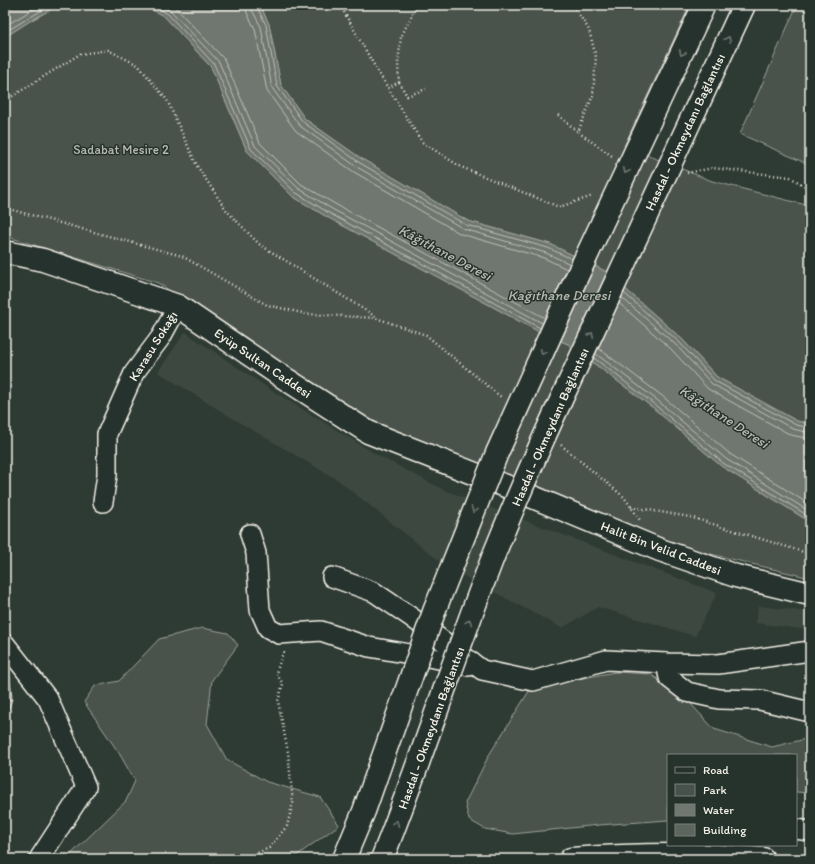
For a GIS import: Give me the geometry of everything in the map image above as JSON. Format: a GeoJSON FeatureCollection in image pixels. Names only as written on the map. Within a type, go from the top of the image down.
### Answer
{"type":"FeatureCollection","features":[{"type":"Feature","properties":{"kind":"main road"},"geometry":{"type":"LineString","coordinates":[[344,859],[367,804],[435,609],[494,460],[572,285],[704,5]]}},
{"type":"Feature","properties":{"kind":"main road","name":"Hasdal - Okmeydanı Bağlantısı"},"geometry":{"type":"LineString","coordinates":[[382,859],[404,803],[495,553],[531,467],[744,5]]}},
{"type":"Feature","properties":{"kind":"main road","name":"Eyüp Sultan Caddesi"},"geometry":{"type":"LineString","coordinates":[[5,252],[43,260],[178,306],[275,372],[368,432],[516,490]]}},
{"type":"Feature","properties":{"kind":"main road","name":"Halit Bin Velid Caddesi"},"geometry":{"type":"LineString","coordinates":[[516,490],[660,550],[736,576],[810,594]]}},
{"type":"Feature","properties":{"kind":"main road"},"geometry":{"type":"LineString","coordinates":[[571,859],[621,855],[687,855],[763,859]]}},
{"type":"Feature","properties":{"kind":"street","name":"Karasu Sokağı"},"geometry":{"type":"LineString","coordinates":[[103,502],[107,475],[107,434],[134,373],[161,337],[178,306]]}},
{"type":"Feature","properties":{"kind":"street"},"geometry":{"type":"LineString","coordinates":[[250,534],[256,553],[260,610],[268,628],[279,634],[321,631],[369,647],[439,659],[533,681],[606,660],[718,664],[810,650]]}},
{"type":"Feature","properties":{"kind":"street"},"geometry":{"type":"LineString","coordinates":[[332,577],[374,592],[482,670]]}},
{"type":"Feature","properties":{"kind":"street"},"geometry":{"type":"LineString","coordinates":[[5,644],[48,699],[86,787],[39,859]]}},
{"type":"Feature","properties":{"kind":"street"},"geometry":{"type":"LineString","coordinates":[[666,663],[669,678],[687,692],[719,699],[760,700],[810,712]]}},
{"type":"Feature","properties":{"kind":"street"},"geometry":{"type":"LineString","coordinates":[[797,829],[810,831]]}},
{"type":"Feature","properties":{"kind":"path"},"geometry":{"type":"LineString","coordinates":[[340,5],[388,88],[422,142],[461,168],[559,207],[595,196]]}},
{"type":"Feature","properties":{"kind":"path"},"geometry":{"type":"LineString","coordinates":[[418,5],[401,37],[398,63],[399,82],[407,96],[426,90]]}},
{"type":"Feature","properties":{"kind":"path"},"geometry":{"type":"LineString","coordinates":[[573,5],[589,30],[596,57],[593,95],[578,132]]}},
{"type":"Feature","properties":{"kind":"path"},"geometry":{"type":"LineString","coordinates":[[5,100],[80,54],[108,50],[138,65],[167,100],[197,166],[227,211],[259,244],[376,318],[426,335],[505,400]]}},
{"type":"Feature","properties":{"kind":"path"},"geometry":{"type":"LineString","coordinates":[[388,88],[399,82]]}},
{"type":"Feature","properties":{"kind":"path"},"geometry":{"type":"LineString","coordinates":[[558,115],[578,132],[614,158]]}},
{"type":"Feature","properties":{"kind":"path"},"geometry":{"type":"LineString","coordinates":[[682,174],[713,168],[790,177],[810,189]]}},
{"type":"Feature","properties":{"kind":"path"},"geometry":{"type":"LineString","coordinates":[[5,208],[182,256],[267,305],[307,314],[376,318]]}},
{"type":"Feature","properties":{"kind":"path"},"geometry":{"type":"LineString","coordinates":[[558,444],[624,497],[644,526]]}},
{"type":"Feature","properties":{"kind":"path"},"geometry":{"type":"LineString","coordinates":[[631,507],[690,517],[810,554]]}},
{"type":"Feature","properties":{"kind":"path"},"geometry":{"type":"LineString","coordinates":[[243,859],[269,848],[287,826],[293,803],[288,752],[278,701],[283,684],[276,673],[282,656],[298,632]]}},
{"type":"Feature","properties":{"kind":"shaded area"},"geometry":{"type":"Polygon","coordinates":[[[185,332],[271,390],[377,455],[444,490],[717,593],[695,636],[598,607],[562,628],[447,567],[338,480],[242,424],[158,372],[185,332]]]}},
{"type":"Feature","properties":{"kind":"shaded area"},"geometry":{"type":"Polygon","coordinates":[[[758,606],[810,612],[810,630],[756,623],[758,606]]]}},
{"type":"Feature","properties":{"kind":"green space","name":"Sadabat Mesire 2"},"geometry":{"type":"Polygon","coordinates":[[[59,5],[144,5],[165,17],[211,67],[247,151],[292,196],[327,217],[541,333],[568,344],[652,407],[721,466],[810,522],[810,578],[694,550],[656,537],[386,429],[158,283],[5,236],[5,37],[59,5]]]}},
{"type":"Feature","properties":{"kind":"green space"},"geometry":{"type":"Polygon","coordinates":[[[260,5],[690,5],[624,146],[712,181],[810,206],[810,424],[797,421],[717,377],[682,339],[605,271],[550,244],[468,221],[362,159],[305,119],[281,85],[269,24],[260,5]]]}},
{"type":"Feature","properties":{"kind":"green space"},"geometry":{"type":"Polygon","coordinates":[[[797,5],[810,5],[810,165],[740,134],[797,5]]]}},
{"type":"Feature","properties":{"kind":"green space"},"geometry":{"type":"Polygon","coordinates":[[[202,628],[228,633],[238,645],[212,680],[207,724],[227,760],[267,782],[320,797],[339,825],[292,859],[66,859],[126,801],[135,781],[119,753],[84,702],[95,686],[119,681],[159,639],[202,628]]]}},
{"type":"Feature","properties":{"kind":"green space"},"geometry":{"type":"Polygon","coordinates":[[[615,672],[650,674],[690,703],[714,729],[772,747],[810,738],[810,793],[797,792],[797,754],[667,754],[667,820],[599,825],[513,834],[485,829],[469,820],[465,803],[489,755],[531,688],[615,672]]]}},
{"type":"Feature","properties":{"kind":"water"},"geometry":{"type":"Polygon","coordinates":[[[5,5],[59,5],[5,37],[5,5]]]}},
{"type":"Feature","properties":{"kind":"water","name":"Kağıthane Deresi"},"geometry":{"type":"Polygon","coordinates":[[[144,5],[260,5],[269,24],[281,85],[305,119],[362,159],[468,221],[550,244],[605,271],[682,339],[717,377],[797,421],[810,424],[810,522],[721,466],[652,407],[568,344],[541,333],[327,217],[292,196],[247,151],[211,67],[165,17],[144,5]]]}},
{"type":"Feature","properties":{"kind":"building"},"geometry":{"type":"Polygon","coordinates":[[[5,636],[12,699],[5,700],[5,636]]]}},
{"type":"Feature","properties":{"kind":"water label","name":"Kâğıthane Deresi"},"geometry":{"type":"Point","coordinates":[445,253]}},
{"type":"Feature","properties":{"kind":"water label","name":"Kâğıthane Deresi"},"geometry":{"type":"Point","coordinates":[724,417]}}]}
